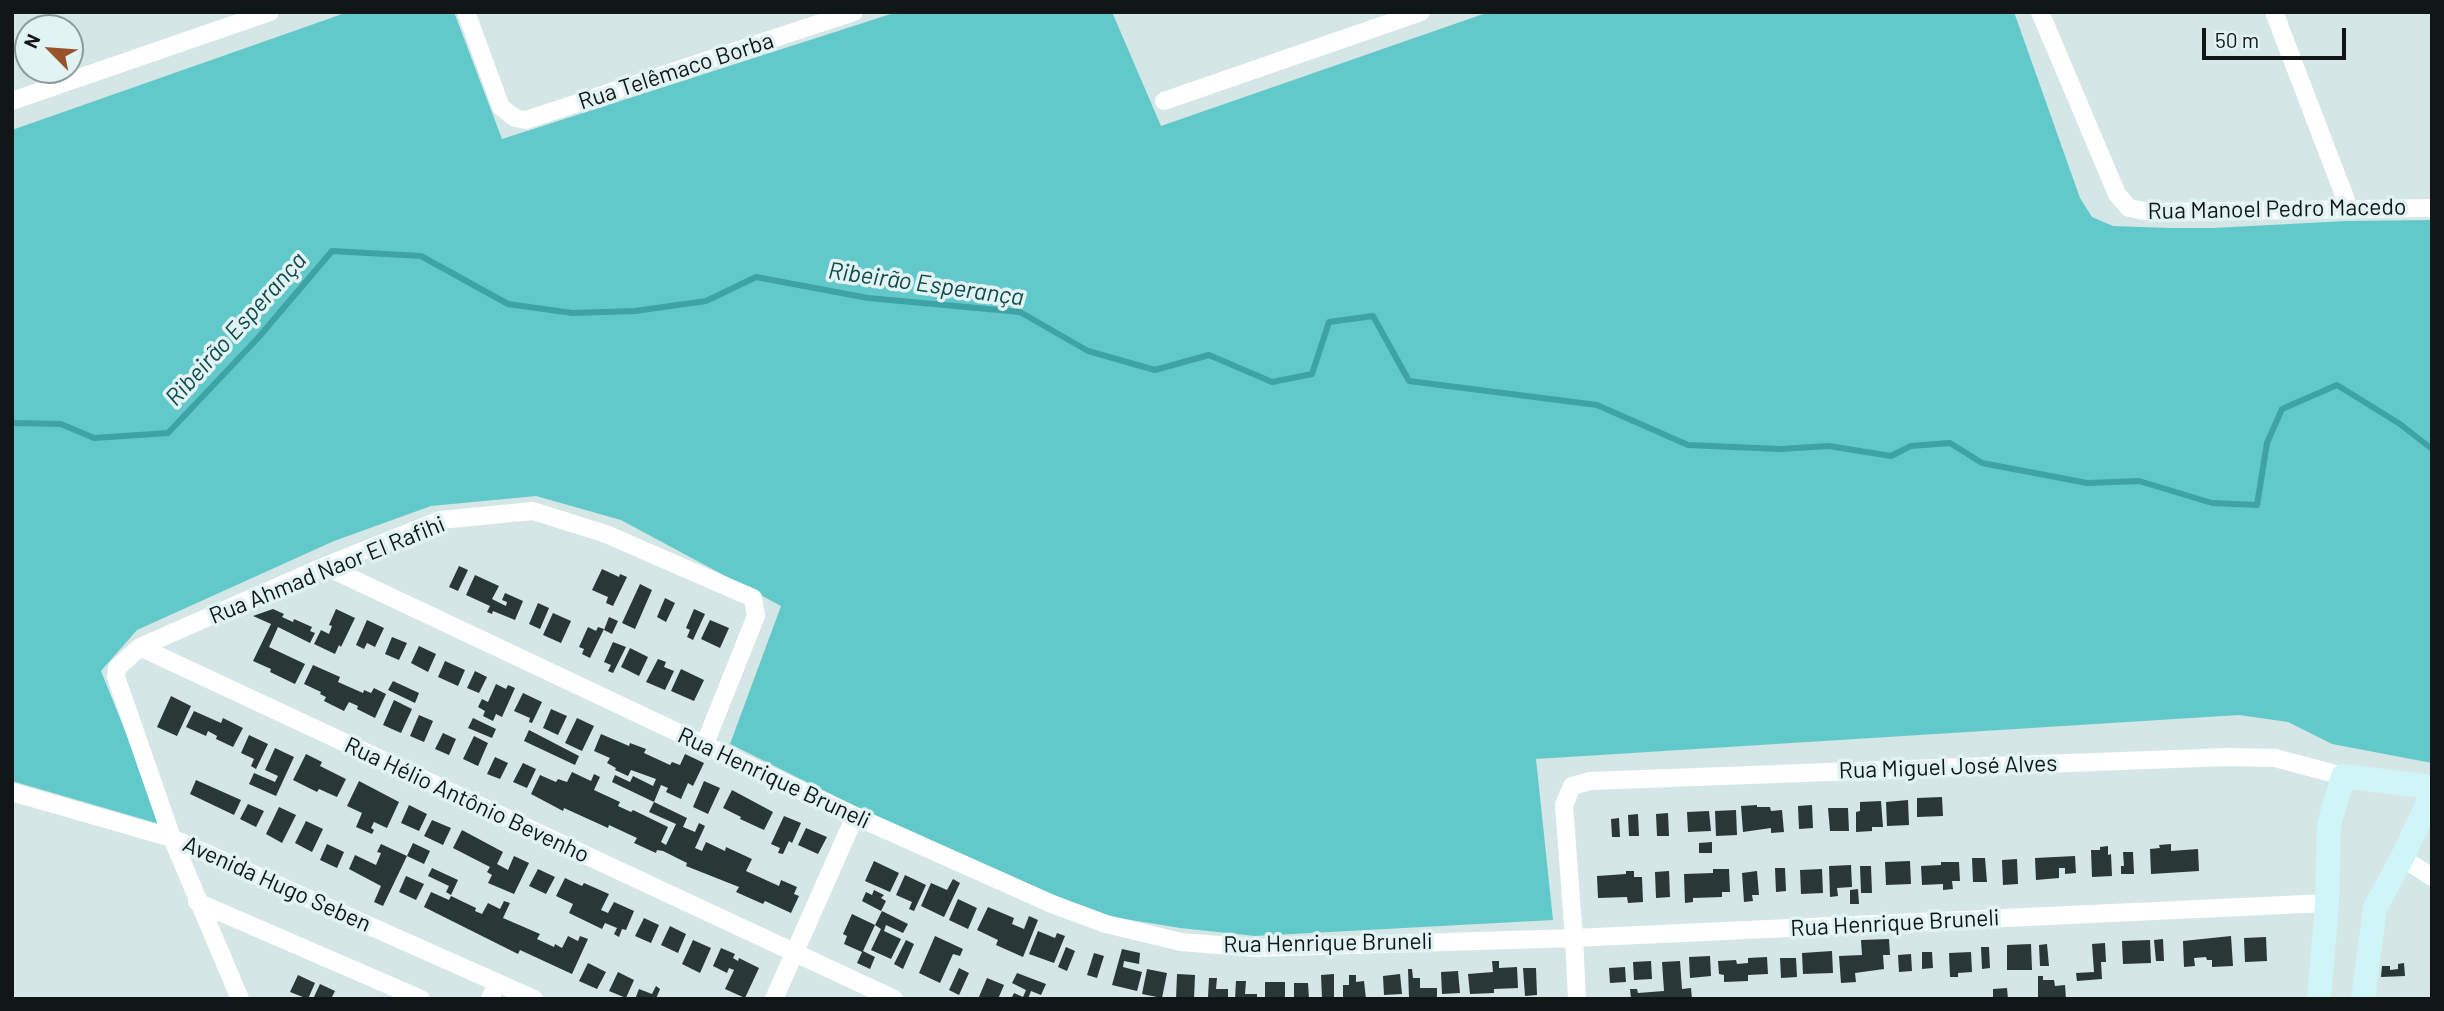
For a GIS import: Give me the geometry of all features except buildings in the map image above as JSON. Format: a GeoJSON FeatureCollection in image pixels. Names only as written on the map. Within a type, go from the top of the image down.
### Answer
{"type":"FeatureCollection","features":[{"type":"Feature","properties":{"kind":"street"},"geometry":{"type":"LineString","coordinates":[[12,101],[270,12]]}},
{"type":"Feature","properties":{"kind":"street","name":"Rua Telêmaco Borba"},"geometry":{"type":"LineString","coordinates":[[466,12],[501,107],[515,118],[526,120],[854,12]]}},
{"type":"Feature","properties":{"kind":"street"},"geometry":{"type":"LineString","coordinates":[[1164,101],[1421,12]]}},
{"type":"Feature","properties":{"kind":"street","name":"Rua Manoel Pedro Macedo"},"geometry":{"type":"LineString","coordinates":[[2040,12],[2117,194],[2125,205],[2136,211],[2432,208]]}},
{"type":"Feature","properties":{"kind":"street"},"geometry":{"type":"LineString","coordinates":[[2274,12],[2349,208]]}},
{"type":"Feature","properties":{"kind":"street","name":"Rua Ahmad Naor El Rafihi"},"geometry":{"type":"LineString","coordinates":[[172,838],[116,677],[117,668],[140,648],[325,566],[440,520],[533,511],[606,534],[753,598],[756,616],[704,746]]}},
{"type":"Feature","properties":{"kind":"street","name":"Rua Henrique Bruneli"},"geometry":{"type":"LineString","coordinates":[[325,566],[855,817],[1052,904],[1107,924],[1181,942],[1256,948],[1574,938],[2327,904]]}},
{"type":"Feature","properties":{"kind":"street","name":"Rua Hélio Antônio Bevenho"},"geometry":{"type":"LineString","coordinates":[[140,648],[894,999]]}},
{"type":"Feature","properties":{"kind":"street","name":"Rua Miguel José Alves"},"geometry":{"type":"LineString","coordinates":[[1574,938],[1564,805],[1572,786],[1590,781],[2228,757],[2275,758],[2343,776]]}},
{"type":"Feature","properties":{"kind":"street"},"geometry":{"type":"LineString","coordinates":[[2319,999],[2327,904],[2329,825],[2343,776],[2432,788]]}},
{"type":"Feature","properties":{"kind":"street","name":"Avenida Hugo Seben"},"geometry":{"type":"LineString","coordinates":[[12,792],[172,838],[494,990],[534,999]]}},
{"type":"Feature","properties":{"kind":"street"},"geometry":{"type":"LineString","coordinates":[[2363,999],[2375,908],[2432,794]]}},
{"type":"Feature","properties":{"kind":"street"},"geometry":{"type":"LineString","coordinates":[[774,999],[855,817]]}},
{"type":"Feature","properties":{"kind":"street"},"geometry":{"type":"LineString","coordinates":[[172,838],[240,999]]}},
{"type":"Feature","properties":{"kind":"street"},"geometry":{"type":"LineString","coordinates":[[2402,858],[2432,877]]}},
{"type":"Feature","properties":{"kind":"street","name":"Avenida Hugo Seben"},"geometry":{"type":"LineString","coordinates":[[197,902],[421,999]]}},
{"type":"Feature","properties":{"kind":"street"},"geometry":{"type":"LineString","coordinates":[[1574,938],[1577,999]]}},
{"type":"Feature","properties":{"kind":"shaded area"},"geometry":{"type":"Polygon","coordinates":[[[348,12],[454,12],[502,139],[897,12],[1112,12],[1161,126],[1489,12],[2014,12],[2080,198],[2092,217],[2113,226],[2170,228],[2432,220],[2432,763],[2332,744],[2288,722],[2239,715],[1536,759],[1553,920],[1255,936],[1180,928],[1107,916],[1056,896],[865,811],[730,744],[781,606],[621,520],[536,496],[431,506],[334,541],[137,630],[101,671],[163,825],[12,781],[12,130],[348,12]]]}},
{"type":"Feature","properties":{"kind":"waterway","name":"Ribeirão Esperança"},"geometry":{"type":"LineString","coordinates":[[12,423],[61,424],[94,438],[168,433],[258,338],[332,251],[421,256],[508,304],[572,313],[635,311],[706,301],[756,277],[868,298],[1020,312],[1088,351],[1155,370],[1209,355],[1272,382],[1312,374],[1329,322],[1373,316],[1409,381],[1597,405],[1688,445],[1780,449],[1829,446],[1891,456],[1911,446],[1950,443],[1982,463],[2087,483],[2139,481],[2212,503],[2257,505],[2267,443],[2282,409],[2337,385],[2400,424],[2432,449]]}}]}
